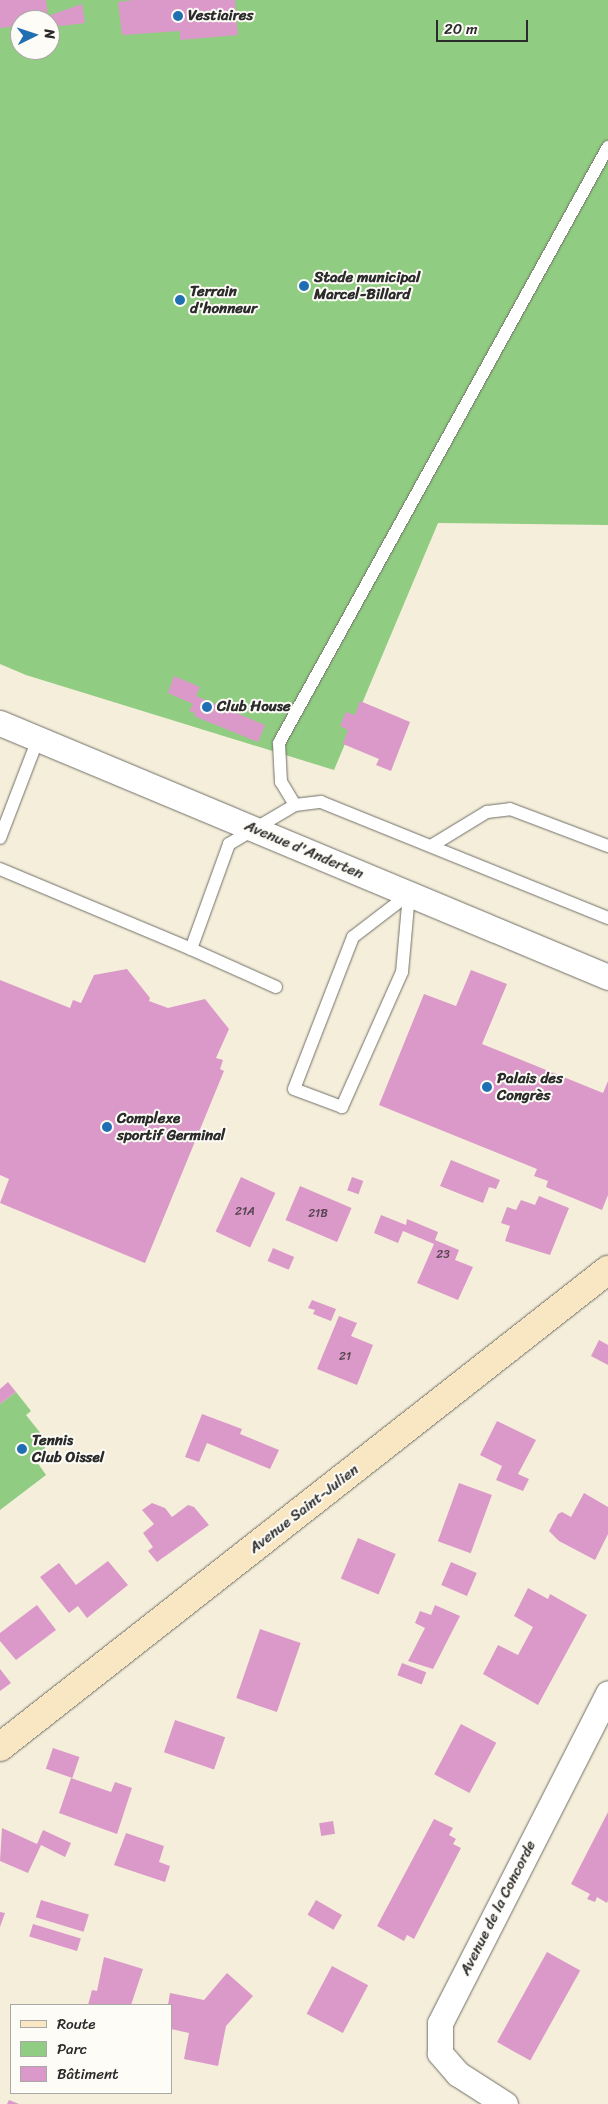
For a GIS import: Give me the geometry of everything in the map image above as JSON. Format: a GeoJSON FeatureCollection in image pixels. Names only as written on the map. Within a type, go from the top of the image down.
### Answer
{"type":"FeatureCollection","features":[{"type":"Feature","properties":{"kind":"street","name":"Avenue d'Anderten"},"geometry":{"type":"LineString","coordinates":[[0,724],[608,977]]}},
{"type":"Feature","properties":{"kind":"street","name":"Avenue Saint-Julien"},"geometry":{"type":"LineString","coordinates":[[0,1748],[608,1270]]}},
{"type":"Feature","properties":{"kind":"street","name":"Avenue de la Concorde"},"geometry":{"type":"LineString","coordinates":[[505,2104],[458,2074],[440,2053],[440,2023],[608,1693]]}},
{"type":"Feature","properties":{"kind":"lane"},"geometry":{"type":"LineString","coordinates":[[295,805],[281,782],[279,743],[608,147]]}},
{"type":"Feature","properties":{"kind":"lane"},"geometry":{"type":"LineString","coordinates":[[0,838],[38,739]]}},
{"type":"Feature","properties":{"kind":"lane"},"geometry":{"type":"LineString","coordinates":[[191,950],[229,844],[295,805],[322,802],[608,918]]}},
{"type":"Feature","properties":{"kind":"lane"},"geometry":{"type":"LineString","coordinates":[[430,846],[486,812],[510,809],[608,846]]}},
{"type":"Feature","properties":{"kind":"lane"},"geometry":{"type":"LineString","coordinates":[[0,869],[276,987]]}},
{"type":"Feature","properties":{"kind":"lane"},"geometry":{"type":"LineString","coordinates":[[409,894],[402,972],[342,1107],[294,1090],[353,937],[409,894]]}},
{"type":"Feature","properties":{"kind":"green space","name":"Stade municipal Marcel-Billard"},"geometry":{"type":"Polygon","coordinates":[[[0,0],[608,0],[608,525],[438,523],[334,770],[26,675],[0,664],[0,0]]]}},
{"type":"Feature","properties":{"kind":"green space","name":"Tennis Club Oissel"},"geometry":{"type":"Polygon","coordinates":[[[16,1392],[31,1411],[26,1415],[46,1440],[43,1458],[37,1462],[46,1475],[0,1510],[0,1404],[16,1392]]]}},
{"type":"Feature","properties":{"kind":"building"},"geometry":{"type":"Polygon","coordinates":[[[0,0],[46,0],[47,10],[10,10],[10,27],[0,28],[0,0]]]}},
{"type":"Feature","properties":{"kind":"building","name":"Vestiaires"},"geometry":{"type":"Polygon","coordinates":[[[134,0],[235,0],[238,35],[180,40],[180,31],[122,35],[118,2],[134,0]]]}},
{"type":"Feature","properties":{"kind":"building"},"geometry":{"type":"Polygon","coordinates":[[[82,4],[85,23],[61,26],[60,12],[82,4]]]}},
{"type":"Feature","properties":{"kind":"building","name":"Club House"},"geometry":{"type":"Polygon","coordinates":[[[174,676],[200,687],[196,696],[265,725],[258,742],[194,716],[195,713],[189,711],[193,704],[168,693],[174,676]]]}},
{"type":"Feature","properties":{"kind":"building"},"geometry":{"type":"Polygon","coordinates":[[[360,701],[410,722],[391,771],[376,765],[379,759],[343,744],[348,730],[340,726],[346,712],[355,715],[360,701]]]}},
{"type":"Feature","properties":{"kind":"building"},"geometry":{"type":"Polygon","coordinates":[[[127,969],[150,998],[149,1001],[168,1008],[205,999],[229,1029],[216,1058],[223,1060],[220,1069],[224,1071],[145,1263],[0,1203],[9,1179],[0,1175],[0,980],[70,1008],[73,1000],[81,1003],[94,975],[127,969]]]}},
{"type":"Feature","properties":{"kind":"building","name":"Palais des Congrès"},"geometry":{"type":"Polygon","coordinates":[[[471,970],[507,984],[482,1044],[603,1093],[608,1081],[608,1195],[602,1210],[546,1187],[548,1181],[534,1176],[537,1169],[379,1105],[424,994],[456,1006],[471,970]]]}},
{"type":"Feature","properties":{"kind":"building"},"geometry":{"type":"Polygon","coordinates":[[[451,1160],[500,1180],[496,1189],[489,1187],[483,1203],[440,1186],[451,1160]]]}},
{"type":"Feature","properties":{"kind":"building"},"geometry":{"type":"Polygon","coordinates":[[[241,1177],[275,1193],[250,1247],[216,1231],[241,1177]]]}},
{"type":"Feature","properties":{"kind":"building"},"geometry":{"type":"Polygon","coordinates":[[[352,1177],[363,1181],[358,1194],[347,1190],[352,1177]]]}},
{"type":"Feature","properties":{"kind":"building"},"geometry":{"type":"Polygon","coordinates":[[[300,1186],[352,1208],[337,1242],[286,1220],[300,1186]]]}},
{"type":"Feature","properties":{"kind":"building"},"geometry":{"type":"Polygon","coordinates":[[[539,1196],[569,1208],[550,1255],[505,1241],[510,1226],[501,1223],[507,1207],[516,1210],[521,1200],[535,1205],[539,1196]]]}},
{"type":"Feature","properties":{"kind":"building"},"geometry":{"type":"Polygon","coordinates":[[[381,1215],[406,1225],[407,1219],[438,1232],[435,1240],[459,1250],[455,1260],[473,1267],[458,1300],[417,1283],[434,1244],[403,1231],[398,1243],[374,1233],[381,1215]]]}},
{"type":"Feature","properties":{"kind":"building"},"geometry":{"type":"Polygon","coordinates":[[[273,1248],[294,1257],[289,1270],[268,1261],[273,1248]]]}},
{"type":"Feature","properties":{"kind":"building"},"geometry":{"type":"Polygon","coordinates":[[[312,1300],[336,1309],[331,1321],[313,1314],[315,1310],[308,1308],[312,1300]]]}},
{"type":"Feature","properties":{"kind":"building"},"geometry":{"type":"Polygon","coordinates":[[[339,1316],[357,1323],[351,1336],[373,1345],[357,1385],[317,1369],[339,1316]]]}},
{"type":"Feature","properties":{"kind":"building"},"geometry":{"type":"Polygon","coordinates":[[[599,1340],[608,1345],[608,1365],[591,1356],[599,1340]]]}},
{"type":"Feature","properties":{"kind":"building"},"geometry":{"type":"Polygon","coordinates":[[[8,1382],[16,1392],[0,1404],[0,1389],[8,1382]]]}},
{"type":"Feature","properties":{"kind":"building"},"geometry":{"type":"Polygon","coordinates":[[[202,1414],[242,1429],[240,1434],[279,1450],[270,1469],[207,1443],[199,1462],[185,1457],[202,1414]]]}},
{"type":"Feature","properties":{"kind":"building"},"geometry":{"type":"Polygon","coordinates":[[[497,1421],[536,1440],[518,1474],[529,1479],[523,1491],[496,1480],[502,1466],[480,1455],[497,1421]]]}},
{"type":"Feature","properties":{"kind":"building"},"geometry":{"type":"Polygon","coordinates":[[[459,1483],[492,1495],[471,1553],[438,1541],[459,1483]]]}},
{"type":"Feature","properties":{"kind":"building"},"geometry":{"type":"Polygon","coordinates":[[[584,1493],[608,1507],[608,1534],[595,1560],[559,1541],[549,1531],[558,1514],[562,1512],[571,1517],[584,1493]]]}},
{"type":"Feature","properties":{"kind":"building"},"geometry":{"type":"Polygon","coordinates":[[[152,1503],[165,1508],[172,1517],[188,1505],[194,1507],[209,1525],[157,1562],[148,1551],[153,1547],[143,1533],[154,1524],[142,1510],[152,1503]]]}},
{"type":"Feature","properties":{"kind":"building"},"geometry":{"type":"Polygon","coordinates":[[[358,1538],[396,1554],[379,1595],[341,1579],[358,1538]]]}},
{"type":"Feature","properties":{"kind":"building"},"geometry":{"type":"Polygon","coordinates":[[[108,1561],[128,1585],[87,1618],[78,1606],[69,1613],[40,1577],[59,1563],[76,1585],[108,1561]]]}},
{"type":"Feature","properties":{"kind":"building"},"geometry":{"type":"Polygon","coordinates":[[[451,1562],[477,1573],[467,1596],[441,1585],[451,1562]]]}},
{"type":"Feature","properties":{"kind":"building"},"geometry":{"type":"Polygon","coordinates":[[[528,1588],[548,1599],[550,1594],[587,1615],[538,1705],[483,1674],[498,1645],[518,1655],[533,1627],[514,1616],[528,1588]]]}},
{"type":"Feature","properties":{"kind":"building"},"geometry":{"type":"Polygon","coordinates":[[[37,1605],[56,1630],[16,1660],[0,1641],[0,1633],[37,1605]]]}},
{"type":"Feature","properties":{"kind":"building"},"geometry":{"type":"Polygon","coordinates":[[[435,1605],[460,1616],[433,1669],[408,1661],[425,1628],[415,1623],[420,1611],[431,1615],[435,1605]]]}},
{"type":"Feature","properties":{"kind":"building"},"geometry":{"type":"Polygon","coordinates":[[[260,1629],[301,1643],[277,1712],[236,1698],[260,1629]]]}},
{"type":"Feature","properties":{"kind":"building"},"geometry":{"type":"Polygon","coordinates":[[[402,1663],[426,1672],[422,1684],[397,1675],[402,1663]]]}},
{"type":"Feature","properties":{"kind":"building"},"geometry":{"type":"Polygon","coordinates":[[[0,1669],[11,1683],[0,1691],[0,1669]]]}},
{"type":"Feature","properties":{"kind":"building"},"geometry":{"type":"Polygon","coordinates":[[[175,1720],[225,1737],[214,1769],[164,1752],[175,1720]]]}},
{"type":"Feature","properties":{"kind":"building"},"geometry":{"type":"Polygon","coordinates":[[[461,1724],[496,1743],[470,1793],[434,1774],[461,1724]]]}},
{"type":"Feature","properties":{"kind":"building"},"geometry":{"type":"Polygon","coordinates":[[[53,1748],[79,1757],[72,1778],[46,1769],[53,1748]]]}},
{"type":"Feature","properties":{"kind":"building"},"geometry":{"type":"Polygon","coordinates":[[[71,1778],[111,1792],[115,1782],[132,1788],[117,1834],[59,1813],[71,1778]]]}},
{"type":"Feature","properties":{"kind":"building"},"geometry":{"type":"Polygon","coordinates":[[[608,1812],[607,1903],[597,1897],[595,1902],[587,1899],[590,1894],[571,1884],[608,1812]]]}},
{"type":"Feature","properties":{"kind":"building"},"geometry":{"type":"Polygon","coordinates":[[[434,1819],[453,1828],[449,1835],[456,1839],[453,1844],[461,1848],[414,1939],[407,1935],[404,1941],[377,1926],[434,1819]]]}},
{"type":"Feature","properties":{"kind":"building"},"geometry":{"type":"Polygon","coordinates":[[[333,1821],[335,1834],[321,1836],[319,1823],[333,1821]]]}},
{"type":"Feature","properties":{"kind":"building"},"geometry":{"type":"Polygon","coordinates":[[[2,1828],[37,1844],[43,1830],[71,1843],[65,1857],[41,1845],[28,1873],[0,1861],[2,1828]]]}},
{"type":"Feature","properties":{"kind":"building"},"geometry":{"type":"Polygon","coordinates":[[[126,1833],[164,1846],[159,1862],[170,1866],[165,1882],[114,1865],[126,1833]]]}},
{"type":"Feature","properties":{"kind":"building"},"geometry":{"type":"Polygon","coordinates":[[[41,1900],[89,1915],[84,1932],[36,1917],[41,1900]]]}},
{"type":"Feature","properties":{"kind":"building"},"geometry":{"type":"Polygon","coordinates":[[[316,1900],[342,1915],[333,1930],[308,1915],[316,1900]]]}},
{"type":"Feature","properties":{"kind":"building"},"geometry":{"type":"Polygon","coordinates":[[[0,1912],[5,1913],[0,1927],[0,1912]]]}},
{"type":"Feature","properties":{"kind":"building"},"geometry":{"type":"Polygon","coordinates":[[[33,1924],[81,1939],[77,1951],[29,1936],[33,1924]]]}},
{"type":"Feature","properties":{"kind":"building"},"geometry":{"type":"Polygon","coordinates":[[[547,1952],[580,1970],[530,2061],[497,2042],[547,1952]]]}},
{"type":"Feature","properties":{"kind":"building"},"geometry":{"type":"Polygon","coordinates":[[[104,1957],[143,1969],[131,2004],[88,2004],[92,1990],[97,1991],[104,1957]]]}},
{"type":"Feature","properties":{"kind":"building"},"geometry":{"type":"Polygon","coordinates":[[[332,1966],[368,1985],[343,2033],[307,2014],[332,1966]]]}},
{"type":"Feature","properties":{"kind":"building"},"geometry":{"type":"Polygon","coordinates":[[[227,1973],[253,1996],[226,2026],[218,2066],[184,2059],[189,2033],[172,2029],[172,2004],[168,2004],[170,1993],[204,2000],[227,1973]]]}},
{"type":"Feature","properties":{"kind":"building"},"geometry":{"type":"Polygon","coordinates":[[[9,2100],[19,2104],[7,2104],[9,2100]]]}},
{"type":"Feature","properties":{"kind":"place","name":"Vestiaires"},"geometry":{"type":"Point","coordinates":[178,16]}},
{"type":"Feature","properties":{"kind":"place","name":"Stade municipal Marcel-Billard"},"geometry":{"type":"Point","coordinates":[304,286]}},
{"type":"Feature","properties":{"kind":"place","name":"Terrain d'honneur"},"geometry":{"type":"Point","coordinates":[180,300]}},
{"type":"Feature","properties":{"kind":"place","name":"Club House"},"geometry":{"type":"Point","coordinates":[207,707]}},
{"type":"Feature","properties":{"kind":"place","name":"Palais des Congrès"},"geometry":{"type":"Point","coordinates":[487,1087]}},
{"type":"Feature","properties":{"kind":"place","name":"Complexe sportif Germinal"},"geometry":{"type":"Point","coordinates":[107,1127]}},
{"type":"Feature","properties":{"kind":"place","name":"Tennis Club Oissel"},"geometry":{"type":"Point","coordinates":[22,1449]}}]}
